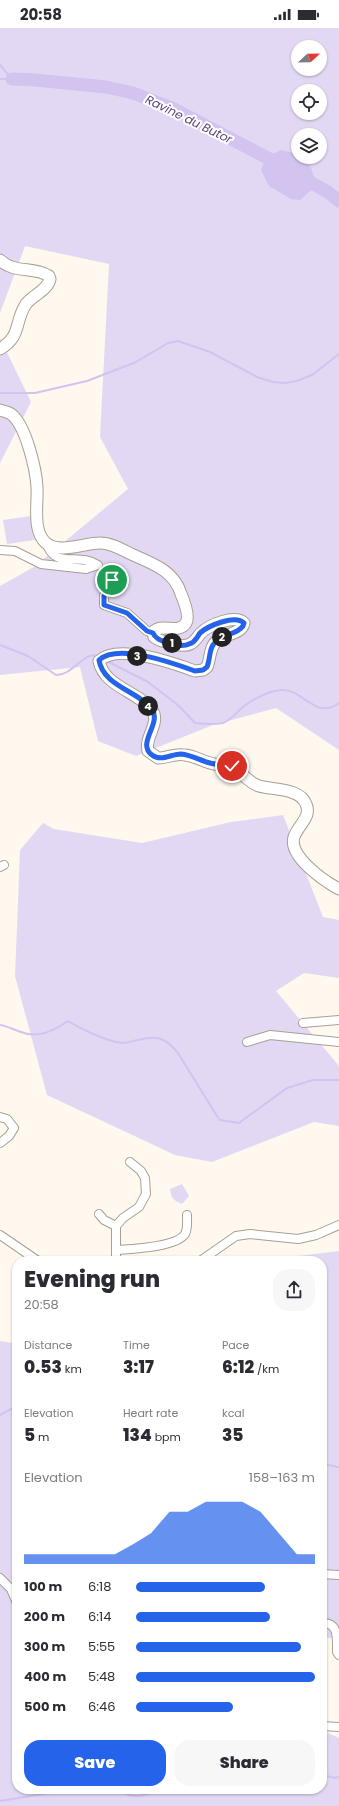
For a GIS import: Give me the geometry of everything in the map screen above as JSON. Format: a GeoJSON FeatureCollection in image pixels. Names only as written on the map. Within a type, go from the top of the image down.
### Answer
{"type":"FeatureCollection","features":[{"type":"Feature","properties":{"kind":"main road"},"geometry":{"type":"LineString","coordinates":[[0,260],[10,267],[43,273],[49,276],[50,280],[48,285],[26,304],[12,340],[0,349]]}},
{"type":"Feature","properties":{"kind":"main road"},"geometry":{"type":"LineString","coordinates":[[0,410],[15,417],[23,431],[28,445],[36,472],[38,531],[46,542],[58,547],[99,542],[110,544],[158,565],[172,576],[179,588],[187,613],[187,620],[185,624],[176,629],[161,627],[154,630],[154,637],[162,642],[187,645],[193,642],[206,629],[217,624],[234,619],[244,623],[238,631],[223,636],[215,642],[211,649],[207,667],[201,671],[195,671],[146,656],[110,654],[99,660],[100,667],[113,681],[143,702],[154,713],[155,722],[147,744],[148,751],[152,755],[163,758],[180,754],[210,763],[232,766],[256,785],[289,792],[301,798],[307,806],[307,816],[296,833],[294,838],[294,847],[302,860],[330,884],[339,889]]}},
{"type":"Feature","properties":{"kind":"street"},"geometry":{"type":"LineString","coordinates":[[0,550],[14,551],[41,564],[86,570],[98,565],[85,560],[54,557],[46,542]]}},
{"type":"Feature","properties":{"kind":"street"},"geometry":{"type":"LineString","coordinates":[[112,580],[104,596],[104,605],[127,613],[147,631],[153,633]]}},
{"type":"Feature","properties":{"kind":"street"},"geometry":{"type":"LineString","coordinates":[[303,1023],[339,1020]]}},
{"type":"Feature","properties":{"kind":"street"},"geometry":{"type":"LineString","coordinates":[[248,1042],[270,1035],[339,1042]]}},
{"type":"Feature","properties":{"kind":"street"},"geometry":{"type":"LineString","coordinates":[[0,1117],[7,1119],[14,1128],[10,1136],[0,1143]]}},
{"type":"Feature","properties":{"kind":"street"},"geometry":{"type":"LineString","coordinates":[[116,1256],[116,1226],[123,1218],[139,1207],[146,1194],[146,1178],[141,1171],[130,1162]]}},
{"type":"Feature","properties":{"kind":"street"},"geometry":{"type":"LineString","coordinates":[[99,1214],[104,1220],[116,1226]]}},
{"type":"Feature","properties":{"kind":"street"},"geometry":{"type":"LineString","coordinates":[[117,1250],[160,1245],[177,1240],[183,1237],[187,1230],[187,1215]]}},
{"type":"Feature","properties":{"kind":"street"},"geometry":{"type":"LineString","coordinates":[[207,1256],[236,1236],[250,1234],[298,1239],[316,1235],[339,1225]]}},
{"type":"Feature","properties":{"kind":"street"},"geometry":{"type":"LineString","coordinates":[[0,1235],[31,1256]]}},
{"type":"Feature","properties":{"kind":"street"},"geometry":{"type":"LineString","coordinates":[[327,1575],[339,1576]]}},
{"type":"Feature","properties":{"kind":"street"},"geometry":{"type":"LineString","coordinates":[[0,1578],[12,1591]]}},
{"type":"Feature","properties":{"kind":"street"},"geometry":{"type":"LineString","coordinates":[[327,1623],[333,1626],[336,1630],[337,1652],[339,1655]]}},
{"type":"Feature","properties":{"kind":"street"},"geometry":{"type":"LineString","coordinates":[[327,1726],[339,1727]]}},
{"type":"Feature","properties":{"kind":"shaded area"},"geometry":{"type":"Polygon","coordinates":[[[0,28],[339,28],[339,750],[276,708],[213,725],[136,756],[98,741],[80,667],[0,675],[0,586],[34,567],[128,489],[100,437],[109,264],[25,246],[0,313],[0,28]]]}},
{"type":"Feature","properties":{"kind":"shaded area"},"geometry":{"type":"Polygon","coordinates":[[[281,150],[291,152],[291,164],[308,164],[311,168],[317,185],[300,200],[291,199],[269,186],[261,170],[266,157],[281,150]]]}},
{"type":"Feature","properties":{"kind":"shaded area"},"geometry":{"type":"Polygon","coordinates":[[[0,338],[31,402],[0,463],[0,338]]]}},
{"type":"Feature","properties":{"kind":"shaded area"},"geometry":{"type":"Polygon","coordinates":[[[31,516],[35,540],[7,544],[3,520],[31,516]]]}},
{"type":"Feature","properties":{"kind":"shaded area"},"geometry":{"type":"Polygon","coordinates":[[[283,815],[323,917],[339,920],[339,978],[304,973],[276,991],[339,1066],[339,1126],[314,1122],[212,1162],[175,1155],[47,1095],[15,976],[20,850],[43,823],[54,829],[142,843],[231,822],[283,815]]]}},
{"type":"Feature","properties":{"kind":"shaded area"},"geometry":{"type":"Polygon","coordinates":[[[182,1184],[189,1196],[182,1204],[173,1199],[170,1189],[182,1184]]]}},
{"type":"Feature","properties":{"kind":"shaded area"},"geometry":{"type":"Polygon","coordinates":[[[339,1251],[339,1638],[327,1638],[327,1256],[299,1256],[339,1251]]]}},
{"type":"Feature","properties":{"kind":"shaded area"},"geometry":{"type":"Polygon","coordinates":[[[0,1341],[12,1343],[12,1794],[327,1794],[327,1732],[339,1738],[339,1806],[0,1806],[0,1341]]]}},
{"type":"Feature","properties":{"kind":"waterway"},"geometry":{"type":"LineString","coordinates":[[0,65],[12,79]]}},
{"type":"Feature","properties":{"kind":"waterway","name":"Ravine du Butor"},"geometry":{"type":"LineString","coordinates":[[0,79],[12,79]]}},
{"type":"Feature","properties":{"kind":"waterway","name":"Ravine du Butor"},"geometry":{"type":"LineString","coordinates":[[12,79],[106,87],[133,93],[172,108],[281,165]]}},
{"type":"Feature","properties":{"kind":"waterway","name":"Ravine du Butor"},"geometry":{"type":"LineString","coordinates":[[301,177],[328,192],[339,201]]}},
{"type":"Feature","properties":{"kind":"waterway"},"geometry":{"type":"LineString","coordinates":[[0,393],[35,393],[87,381],[136,362],[168,343],[178,341],[210,352],[257,377],[273,382],[285,383],[297,381],[312,375],[339,354]]}},
{"type":"Feature","properties":{"kind":"waterway"},"geometry":{"type":"LineString","coordinates":[[0,645],[28,656],[56,675],[67,672],[88,657],[93,655],[98,656]]}},
{"type":"Feature","properties":{"kind":"waterway"},"geometry":{"type":"LineString","coordinates":[[107,661],[148,682],[179,706],[195,723],[223,723],[229,720],[244,706],[252,701],[267,694],[281,690],[289,691],[316,706],[323,708],[331,708],[339,703]]}},
{"type":"Feature","properties":{"kind":"waterway"},"geometry":{"type":"LineString","coordinates":[[0,1025],[25,1033],[38,1034],[50,1031],[68,1021],[80,1028],[116,1042],[124,1043],[151,1038],[161,1039],[174,1048],[178,1053],[220,1120],[239,1123],[287,1088],[313,1080],[339,1080]]}},
{"type":"Feature","properties":{"kind":"waterway"},"geometry":{"type":"LineString","coordinates":[[0,1415],[12,1409]]}},
{"type":"Feature","properties":{"kind":"waterway"},"geometry":{"type":"LineString","coordinates":[[327,1465],[339,1467]]}},
{"type":"Feature","properties":{"kind":"waterway"},"geometry":{"type":"LineString","coordinates":[[327,1776],[335,1778],[339,1777]]}},
{"type":"Feature","properties":{"kind":"waterway"},"geometry":{"type":"LineString","coordinates":[[0,1801],[43,1794]]}},
{"type":"Feature","properties":{"kind":"waterway"},"geometry":{"type":"LineString","coordinates":[[127,1794],[132,1796],[142,1796],[147,1794]]}},
{"type":"Feature","properties":{"kind":"route"},"geometry":{"type":"LineString","coordinates":[[112,580],[104,596],[104,605],[120,610],[134,617],[147,631],[153,633],[154,637],[162,642],[187,645],[196,640],[200,633],[217,624],[234,619],[244,623],[238,631],[223,636],[215,642],[211,649],[207,667],[201,671],[195,671],[146,656],[110,654],[99,660],[100,667],[105,674],[143,702],[154,713],[155,722],[147,744],[148,751],[152,755],[158,758],[163,758],[180,754],[210,763],[232,766]]}}]}
